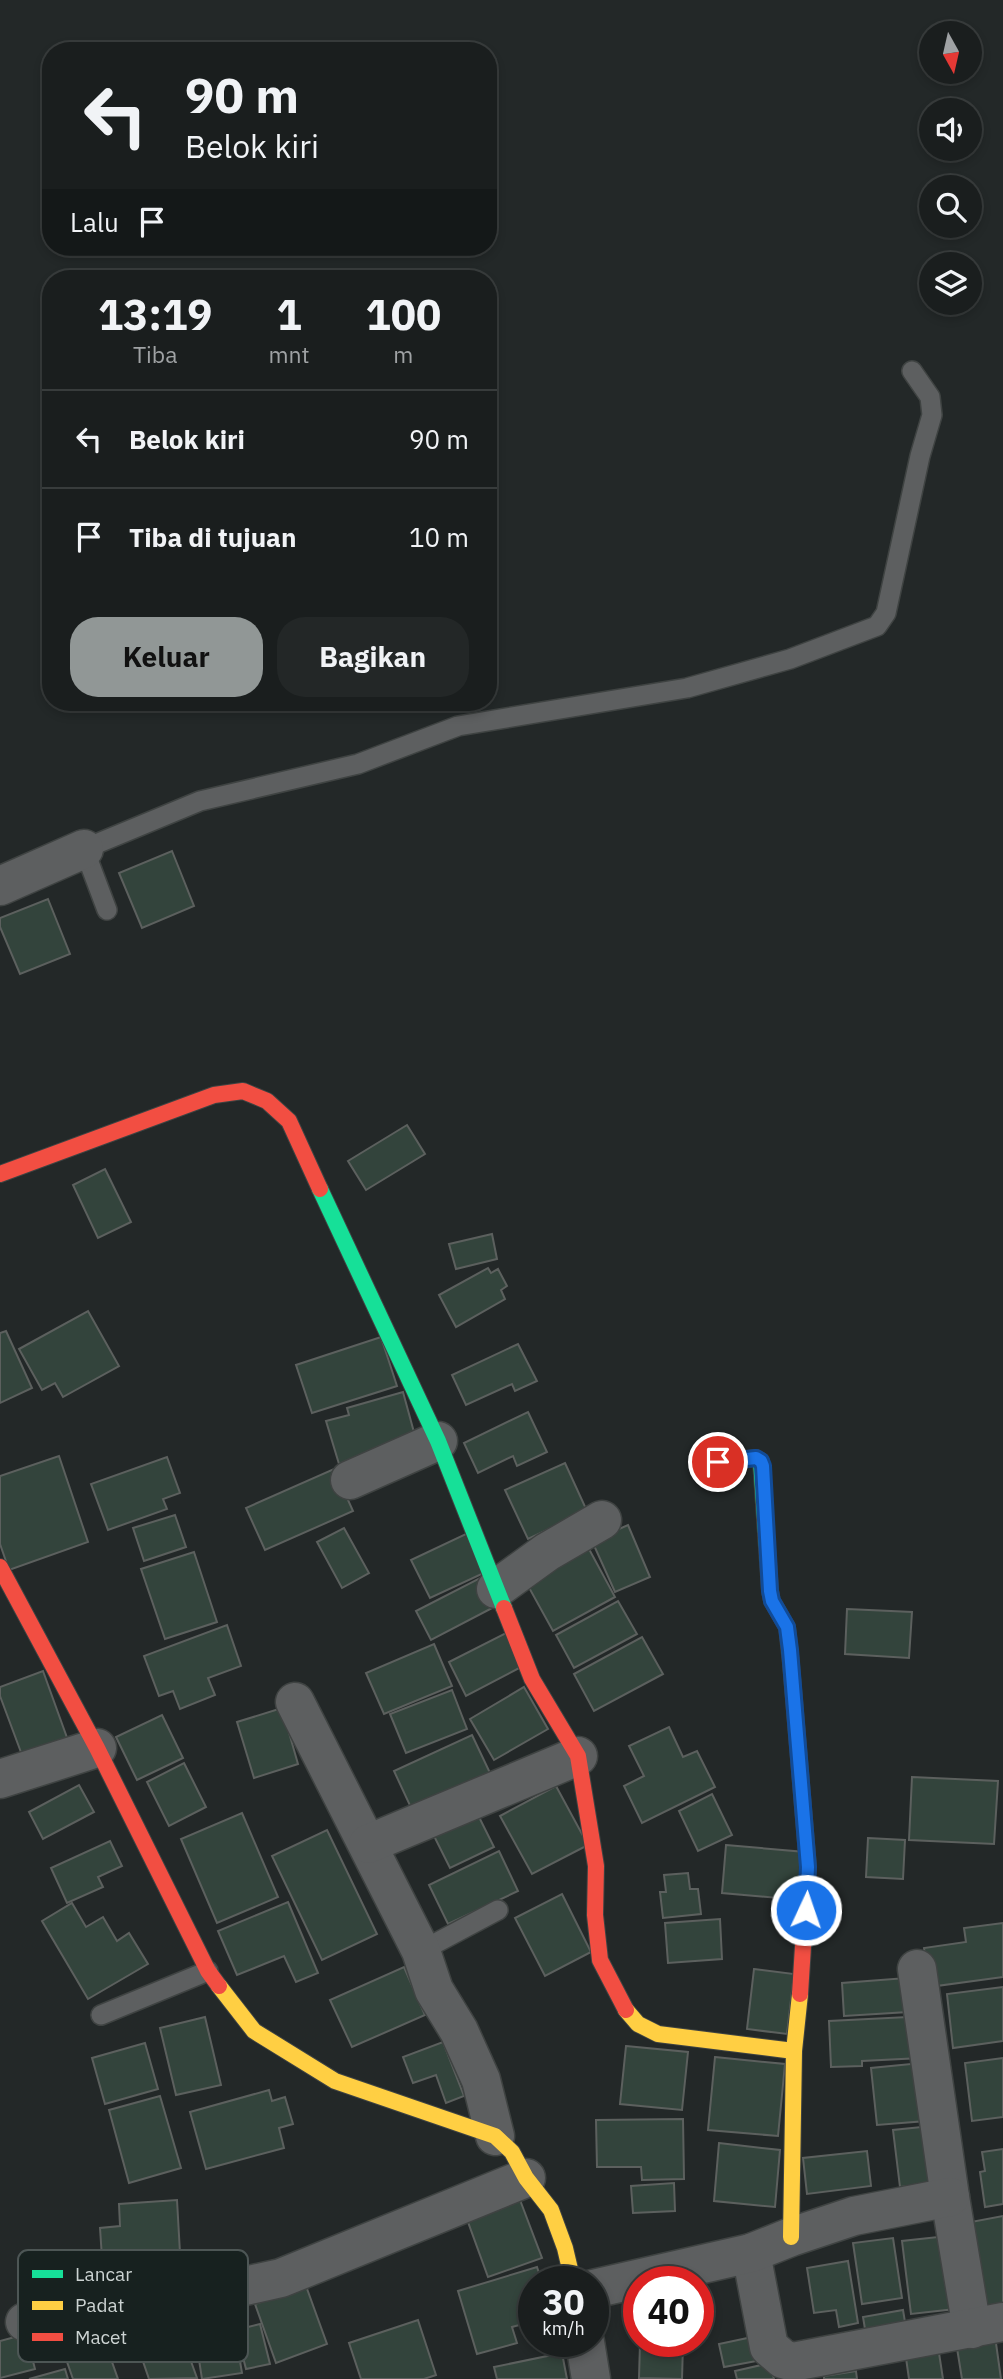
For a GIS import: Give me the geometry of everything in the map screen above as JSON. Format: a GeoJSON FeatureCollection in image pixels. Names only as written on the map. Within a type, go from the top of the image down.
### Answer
{"type":"FeatureCollection","features":[{"type":"Feature","properties":{"kind":"street"},"geometry":{"type":"LineString","coordinates":[[0,886],[84,849]]}},
{"type":"Feature","properties":{"kind":"street"},"geometry":{"type":"LineString","coordinates":[[0,1174],[214,1095],[243,1091],[267,1101],[289,1121],[438,1441],[531,1678],[578,1756],[596,1866],[595,1915],[600,1959],[622,2005],[638,2024],[659,2034],[794,2050]]}},
{"type":"Feature","properties":{"kind":"street"},"geometry":{"type":"LineString","coordinates":[[350,1480],[438,1441]]}},
{"type":"Feature","properties":{"kind":"street"},"geometry":{"type":"LineString","coordinates":[[699,1464],[756,1458],[761,1461],[770,1591],[772,1601],[787,1627],[790,1650],[808,1867],[804,1953],[794,2050],[791,2237]]}},
{"type":"Feature","properties":{"kind":"street"},"geometry":{"type":"LineString","coordinates":[[496,1589],[547,1552],[602,1520]]}},
{"type":"Feature","properties":{"kind":"street"},"geometry":{"type":"LineString","coordinates":[[0,1567],[97,1748],[208,1970],[254,2031],[335,2081],[495,2136],[512,2152],[526,2178],[551,2210],[569,2266]]}},
{"type":"Feature","properties":{"kind":"street"},"geometry":{"type":"LineString","coordinates":[[295,1702],[421,1951],[435,1990],[481,2080],[495,2136]]}},
{"type":"Feature","properties":{"kind":"street"},"geometry":{"type":"LineString","coordinates":[[0,1779],[97,1748]]}},
{"type":"Feature","properties":{"kind":"street"},"geometry":{"type":"LineString","coordinates":[[368,1844],[578,1756]]}},
{"type":"Feature","properties":{"kind":"street"},"geometry":{"type":"LineString","coordinates":[[751,2253],[769,2347],[783,2359],[793,2362],[988,2326],[950,2197],[917,1969]]}},
{"type":"Feature","properties":{"kind":"street"},"geometry":{"type":"LineString","coordinates":[[248,2285],[281,2278],[526,2178]]}},
{"type":"Feature","properties":{"kind":"street"},"geometry":{"type":"LineString","coordinates":[[609,2285],[751,2253],[854,2216],[950,2197]]}},
{"type":"Feature","properties":{"kind":"street"},"geometry":{"type":"LineString","coordinates":[[587,2357],[591,2379]]}},
{"type":"Feature","properties":{"kind":"lane"},"geometry":{"type":"LineString","coordinates":[[107,910],[84,849],[200,801],[358,764],[458,726],[687,688],[790,659],[877,626],[886,613],[920,456],[932,415],[930,397],[912,371]]}},
{"type":"Feature","properties":{"kind":"lane"},"geometry":{"type":"LineString","coordinates":[[421,1951],[498,1910]]}},
{"type":"Feature","properties":{"kind":"lane"},"geometry":{"type":"LineString","coordinates":[[101,2015],[208,1970]]}},
{"type":"Feature","properties":{"kind":"building"},"geometry":{"type":"Polygon","coordinates":[[[172,851],[194,906],[142,928],[119,873],[172,851]]]}},
{"type":"Feature","properties":{"kind":"building"},"geometry":{"type":"Polygon","coordinates":[[[48,899],[70,954],[20,974],[0,927],[0,918],[48,899]]]}},
{"type":"Feature","properties":{"kind":"building"},"geometry":{"type":"Polygon","coordinates":[[[407,1125],[425,1154],[366,1190],[348,1161],[407,1125]]]}},
{"type":"Feature","properties":{"kind":"building"},"geometry":{"type":"Polygon","coordinates":[[[105,1169],[131,1222],[98,1238],[73,1185],[105,1169]]]}},
{"type":"Feature","properties":{"kind":"building"},"geometry":{"type":"Polygon","coordinates":[[[492,1234],[497,1259],[456,1269],[449,1244],[492,1234]]]}},
{"type":"Feature","properties":{"kind":"building"},"geometry":{"type":"Polygon","coordinates":[[[488,1268],[491,1273],[498,1269],[507,1286],[501,1290],[505,1299],[456,1327],[439,1295],[488,1268]]]}},
{"type":"Feature","properties":{"kind":"building"},"geometry":{"type":"Polygon","coordinates":[[[88,1311],[119,1366],[63,1397],[55,1383],[42,1390],[19,1349],[88,1311]]]}},
{"type":"Feature","properties":{"kind":"building"},"geometry":{"type":"Polygon","coordinates":[[[6,1331],[32,1388],[0,1403],[0,1333],[6,1331]]]}},
{"type":"Feature","properties":{"kind":"building"},"geometry":{"type":"Polygon","coordinates":[[[381,1337],[397,1386],[312,1413],[296,1365],[381,1337]]]}},
{"type":"Feature","properties":{"kind":"building"},"geometry":{"type":"Polygon","coordinates":[[[518,1344],[537,1381],[515,1391],[512,1384],[466,1405],[452,1375],[518,1344]]]}},
{"type":"Feature","properties":{"kind":"building"},"geometry":{"type":"Polygon","coordinates":[[[403,1392],[415,1436],[339,1464],[326,1421],[349,1415],[347,1408],[403,1392]]]}},
{"type":"Feature","properties":{"kind":"building"},"geometry":{"type":"Polygon","coordinates":[[[528,1412],[547,1452],[517,1466],[513,1456],[478,1473],[464,1443],[528,1412]]]}},
{"type":"Feature","properties":{"kind":"building"},"geometry":{"type":"Polygon","coordinates":[[[59,1456],[88,1542],[9,1570],[0,1544],[0,1476],[59,1456]]]}},
{"type":"Feature","properties":{"kind":"building"},"geometry":{"type":"Polygon","coordinates":[[[167,1457],[180,1493],[163,1499],[167,1509],[108,1530],[91,1484],[167,1457]]]}},
{"type":"Feature","properties":{"kind":"building"},"geometry":{"type":"Polygon","coordinates":[[[565,1463],[587,1511],[528,1539],[505,1490],[565,1463]]]}},
{"type":"Feature","properties":{"kind":"building"},"geometry":{"type":"Polygon","coordinates":[[[334,1469],[353,1511],[265,1550],[246,1508],[334,1469]]]}},
{"type":"Feature","properties":{"kind":"building"},"geometry":{"type":"Polygon","coordinates":[[[175,1515],[186,1547],[144,1561],[133,1528],[175,1515]]]}},
{"type":"Feature","properties":{"kind":"building"},"geometry":{"type":"Polygon","coordinates":[[[628,1525],[650,1577],[615,1592],[592,1541],[628,1525]]]}},
{"type":"Feature","properties":{"kind":"building"},"geometry":{"type":"Polygon","coordinates":[[[344,1528],[369,1573],[342,1588],[317,1542],[344,1528]]]}},
{"type":"Feature","properties":{"kind":"building"},"geometry":{"type":"Polygon","coordinates":[[[468,1533],[486,1572],[430,1598],[411,1560],[468,1533]]]}},
{"type":"Feature","properties":{"kind":"building"},"geometry":{"type":"Polygon","coordinates":[[[589,1549],[615,1597],[553,1631],[527,1584],[589,1549]]]}},
{"type":"Feature","properties":{"kind":"building"},"geometry":{"type":"Polygon","coordinates":[[[194,1552],[217,1622],[165,1639],[141,1569],[194,1552]]]}},
{"type":"Feature","properties":{"kind":"building"},"geometry":{"type":"Polygon","coordinates":[[[482,1577],[496,1606],[431,1640],[416,1611],[482,1577]]]}},
{"type":"Feature","properties":{"kind":"building"},"geometry":{"type":"Polygon","coordinates":[[[618,1601],[637,1634],[574,1668],[556,1635],[618,1601]]]}},
{"type":"Feature","properties":{"kind":"building"},"geometry":{"type":"Polygon","coordinates":[[[847,1609],[912,1612],[909,1658],[845,1654],[847,1609]]]}},
{"type":"Feature","properties":{"kind":"building"},"geometry":{"type":"Polygon","coordinates":[[[227,1625],[241,1666],[208,1678],[215,1695],[180,1709],[173,1691],[159,1696],[144,1656],[227,1625]]]}},
{"type":"Feature","properties":{"kind":"building"},"geometry":{"type":"Polygon","coordinates":[[[508,1632],[525,1665],[466,1696],[449,1662],[508,1632]]]}},
{"type":"Feature","properties":{"kind":"building"},"geometry":{"type":"Polygon","coordinates":[[[642,1637],[663,1674],[594,1711],[574,1674],[642,1637]]]}},
{"type":"Feature","properties":{"kind":"building"},"geometry":{"type":"Polygon","coordinates":[[[434,1644],[452,1686],[384,1714],[366,1673],[434,1644]]]}},
{"type":"Feature","properties":{"kind":"building"},"geometry":{"type":"Polygon","coordinates":[[[43,1671],[70,1746],[25,1763],[0,1696],[0,1687],[43,1671]]]}},
{"type":"Feature","properties":{"kind":"building"},"geometry":{"type":"Polygon","coordinates":[[[524,1687],[548,1729],[494,1760],[470,1719],[524,1687]]]}},
{"type":"Feature","properties":{"kind":"building"},"geometry":{"type":"Polygon","coordinates":[[[452,1690],[467,1729],[406,1753],[390,1714],[452,1690]]]}},
{"type":"Feature","properties":{"kind":"building"},"geometry":{"type":"Polygon","coordinates":[[[282,1708],[298,1764],[254,1778],[237,1722],[282,1708]]]}},
{"type":"Feature","properties":{"kind":"building"},"geometry":{"type":"Polygon","coordinates":[[[162,1715],[183,1758],[137,1780],[116,1737],[162,1715]]]}},
{"type":"Feature","properties":{"kind":"building"},"geometry":{"type":"Polygon","coordinates":[[[669,1727],[683,1757],[697,1751],[715,1787],[642,1823],[624,1786],[644,1776],[629,1746],[669,1727]]]}},
{"type":"Feature","properties":{"kind":"building"},"geometry":{"type":"Polygon","coordinates":[[[472,1735],[491,1775],[413,1812],[394,1771],[472,1735]]]}},
{"type":"Feature","properties":{"kind":"building"},"geometry":{"type":"Polygon","coordinates":[[[184,1763],[206,1807],[169,1826],[147,1782],[184,1763]]]}},
{"type":"Feature","properties":{"kind":"building"},"geometry":{"type":"Polygon","coordinates":[[[912,1777],[998,1781],[994,1844],[909,1840],[912,1777]]]}},
{"type":"Feature","properties":{"kind":"building"},"geometry":{"type":"Polygon","coordinates":[[[79,1785],[94,1812],[43,1839],[29,1812],[79,1785]]]}},
{"type":"Feature","properties":{"kind":"building"},"geometry":{"type":"Polygon","coordinates":[[[556,1786],[588,1845],[532,1874],[500,1816],[556,1786]]]}},
{"type":"Feature","properties":{"kind":"building"},"geometry":{"type":"Polygon","coordinates":[[[712,1794],[732,1835],[698,1851],[679,1811],[712,1794]]]}},
{"type":"Feature","properties":{"kind":"building"},"geometry":{"type":"Polygon","coordinates":[[[474,1807],[494,1847],[450,1868],[430,1828],[474,1807]]]}},
{"type":"Feature","properties":{"kind":"building"},"geometry":{"type":"Polygon","coordinates":[[[242,1813],[278,1897],[217,1923],[181,1839],[242,1813]]]}},
{"type":"Feature","properties":{"kind":"building"},"geometry":{"type":"Polygon","coordinates":[[[327,1830],[377,1934],[322,1960],[272,1856],[327,1830]]]}},
{"type":"Feature","properties":{"kind":"building"},"geometry":{"type":"Polygon","coordinates":[[[868,1838],[905,1840],[903,1879],[866,1877],[868,1838]]]}},
{"type":"Feature","properties":{"kind":"building"},"geometry":{"type":"Polygon","coordinates":[[[110,1841],[122,1866],[98,1877],[103,1887],[67,1903],[51,1868],[110,1841]]]}},
{"type":"Feature","properties":{"kind":"building"},"geometry":{"type":"Polygon","coordinates":[[[726,1845],[805,1852],[801,1900],[722,1893],[726,1845]]]}},
{"type":"Feature","properties":{"kind":"building"},"geometry":{"type":"Polygon","coordinates":[[[499,1851],[518,1891],[448,1924],[429,1885],[499,1851]]]}},
{"type":"Feature","properties":{"kind":"building"},"geometry":{"type":"Polygon","coordinates":[[[688,1873],[690,1889],[698,1889],[701,1914],[663,1918],[660,1892],[666,1892],[664,1875],[688,1873]]]}},
{"type":"Feature","properties":{"kind":"building"},"geometry":{"type":"Polygon","coordinates":[[[562,1894],[591,1952],[545,1976],[515,1918],[562,1894]]]}},
{"type":"Feature","properties":{"kind":"building"},"geometry":{"type":"Polygon","coordinates":[[[288,1902],[318,1973],[296,1982],[284,1956],[237,1975],[218,1931],[288,1902]]]}},
{"type":"Feature","properties":{"kind":"building"},"geometry":{"type":"Polygon","coordinates":[[[72,1903],[86,1927],[103,1917],[117,1941],[129,1933],[148,1964],[88,1999],[42,1921],[72,1903]]]}},
{"type":"Feature","properties":{"kind":"building"},"geometry":{"type":"Polygon","coordinates":[[[720,1919],[722,1959],[668,1963],[665,1923],[720,1919]]]}},
{"type":"Feature","properties":{"kind":"building"},"geometry":{"type":"Polygon","coordinates":[[[1003,1923],[1003,1977],[929,1987],[924,1948],[966,1942],[964,1928],[1003,1923]]]}},
{"type":"Feature","properties":{"kind":"building"},"geometry":{"type":"Polygon","coordinates":[[[404,1967],[425,2015],[352,2047],[330,2000],[404,1967]]]}},
{"type":"Feature","properties":{"kind":"building"},"geometry":{"type":"Polygon","coordinates":[[[754,1969],[794,1974],[787,2034],[747,2029],[754,1969]]]}},
{"type":"Feature","properties":{"kind":"building"},"geometry":{"type":"Polygon","coordinates":[[[906,1978],[908,2012],[844,2016],[842,1983],[906,1978]]]}},
{"type":"Feature","properties":{"kind":"building"},"geometry":{"type":"Polygon","coordinates":[[[1003,1987],[1003,2041],[953,2048],[947,1994],[1003,1987]]]}},
{"type":"Feature","properties":{"kind":"building"},"geometry":{"type":"Polygon","coordinates":[[[205,2017],[221,2085],[176,2095],[160,2028],[205,2017]]]}},
{"type":"Feature","properties":{"kind":"building"},"geometry":{"type":"Polygon","coordinates":[[[908,2017],[921,2058],[862,2061],[862,2066],[831,2067],[829,2021],[908,2017]]]}},
{"type":"Feature","properties":{"kind":"building"},"geometry":{"type":"Polygon","coordinates":[[[443,2042],[464,2096],[446,2103],[436,2075],[413,2083],[403,2057],[443,2042]]]}},
{"type":"Feature","properties":{"kind":"building"},"geometry":{"type":"Polygon","coordinates":[[[145,2043],[158,2089],[105,2104],[92,2058],[145,2043]]]}},
{"type":"Feature","properties":{"kind":"building"},"geometry":{"type":"Polygon","coordinates":[[[626,2046],[688,2052],[682,2110],[620,2104],[626,2046]]]}},
{"type":"Feature","properties":{"kind":"building"},"geometry":{"type":"Polygon","coordinates":[[[715,2057],[785,2064],[778,2136],[708,2130],[715,2057]]]}},
{"type":"Feature","properties":{"kind":"building"},"geometry":{"type":"Polygon","coordinates":[[[1003,2058],[1003,2117],[972,2121],[965,2063],[1003,2058]]]}},
{"type":"Feature","properties":{"kind":"building"},"geometry":{"type":"Polygon","coordinates":[[[921,2063],[926,2121],[877,2125],[871,2068],[921,2063]]]}},
{"type":"Feature","properties":{"kind":"building"},"geometry":{"type":"Polygon","coordinates":[[[269,2090],[272,2101],[285,2097],[293,2124],[279,2128],[284,2148],[206,2169],[190,2112],[269,2090]]]}},
{"type":"Feature","properties":{"kind":"building"},"geometry":{"type":"Polygon","coordinates":[[[160,2096],[181,2168],[129,2183],[109,2110],[160,2096]]]}},
{"type":"Feature","properties":{"kind":"building"},"geometry":{"type":"Polygon","coordinates":[[[683,2119],[684,2179],[642,2180],[641,2167],[597,2167],[596,2120],[683,2119]]]}},
{"type":"Feature","properties":{"kind":"building"},"geometry":{"type":"Polygon","coordinates":[[[931,2126],[937,2183],[900,2187],[893,2130],[931,2126]]]}},
{"type":"Feature","properties":{"kind":"building"},"geometry":{"type":"Polygon","coordinates":[[[719,2143],[780,2150],[775,2207],[714,2201],[719,2143]]]}},
{"type":"Feature","properties":{"kind":"building"},"geometry":{"type":"Polygon","coordinates":[[[1003,2149],[1003,2204],[985,2207],[980,2172],[985,2171],[982,2152],[1003,2149]]]}},
{"type":"Feature","properties":{"kind":"building"},"geometry":{"type":"Polygon","coordinates":[[[867,2151],[871,2186],[807,2194],[803,2158],[867,2151]]]}},
{"type":"Feature","properties":{"kind":"building"},"geometry":{"type":"Polygon","coordinates":[[[674,2183],[675,2211],[633,2213],[631,2186],[674,2183]]]}},
{"type":"Feature","properties":{"kind":"building"},"geometry":{"type":"Polygon","coordinates":[[[517,2192],[542,2258],[488,2277],[464,2211],[517,2192]]]}},
{"type":"Feature","properties":{"kind":"building"},"geometry":{"type":"Polygon","coordinates":[[[177,2200],[180,2250],[101,2250],[100,2228],[120,2226],[119,2204],[177,2200]]]}},
{"type":"Feature","properties":{"kind":"building"},"geometry":{"type":"Polygon","coordinates":[[[1003,2216],[1003,2313],[975,2318],[971,2222],[1003,2216]]]}},
{"type":"Feature","properties":{"kind":"building"},"geometry":{"type":"Polygon","coordinates":[[[947,2236],[955,2309],[911,2314],[902,2241],[947,2236]]]}},
{"type":"Feature","properties":{"kind":"building"},"geometry":{"type":"Polygon","coordinates":[[[893,2238],[902,2298],[862,2304],[853,2243],[893,2238]]]}},
{"type":"Feature","properties":{"kind":"building"},"geometry":{"type":"Polygon","coordinates":[[[848,2261],[858,2323],[839,2327],[836,2310],[814,2313],[807,2268],[848,2261]]]}},
{"type":"Feature","properties":{"kind":"building"},"geometry":{"type":"Polygon","coordinates":[[[518,2273],[518,2325],[512,2327],[517,2343],[477,2354],[458,2291],[518,2273]]]}},
{"type":"Feature","properties":{"kind":"building"},"geometry":{"type":"Polygon","coordinates":[[[306,2286],[327,2344],[276,2363],[255,2304],[306,2286]]]}},
{"type":"Feature","properties":{"kind":"building"},"geometry":{"type":"Polygon","coordinates":[[[903,2310],[907,2334],[867,2341],[863,2317],[903,2310]]]}},
{"type":"Feature","properties":{"kind":"building"},"geometry":{"type":"Polygon","coordinates":[[[418,2320],[436,2375],[424,2379],[361,2379],[349,2343],[418,2320]]]}},
{"type":"Feature","properties":{"kind":"building"},"geometry":{"type":"Polygon","coordinates":[[[260,2324],[270,2364],[246,2369],[244,2362],[248,2362],[248,2327],[260,2324]]]}},
{"type":"Feature","properties":{"kind":"building"},"geometry":{"type":"Polygon","coordinates":[[[18,2336],[18,2362],[33,2362],[35,2369],[0,2378],[0,2341],[18,2336]]]}},
{"type":"Feature","properties":{"kind":"building"},"geometry":{"type":"Polygon","coordinates":[[[757,2336],[762,2360],[724,2367],[719,2344],[757,2336]]]}},
{"type":"Feature","properties":{"kind":"building"},"geometry":{"type":"Polygon","coordinates":[[[995,2336],[1001,2379],[962,2379],[956,2342],[995,2336]]]}},
{"type":"Feature","properties":{"kind":"building"},"geometry":{"type":"Polygon","coordinates":[[[939,2353],[943,2379],[909,2379],[906,2358],[939,2353]]]}},
{"type":"Feature","properties":{"kind":"building"},"geometry":{"type":"Polygon","coordinates":[[[543,2357],[563,2357],[567,2379],[497,2379],[494,2367],[543,2357]]]}},
{"type":"Feature","properties":{"kind":"building"},"geometry":{"type":"Polygon","coordinates":[[[640,2357],[683,2357],[682,2379],[639,2378],[640,2357]]]}},
{"type":"Feature","properties":{"kind":"building"},"geometry":{"type":"Polygon","coordinates":[[[67,2362],[112,2362],[118,2379],[73,2379],[67,2362]]]}},
{"type":"Feature","properties":{"kind":"building"},"geometry":{"type":"Polygon","coordinates":[[[143,2362],[191,2362],[197,2378],[149,2379],[143,2362]]]}},
{"type":"Feature","properties":{"kind":"building"},"geometry":{"type":"Polygon","coordinates":[[[199,2362],[240,2362],[242,2373],[202,2379],[199,2362]]]}},
{"type":"Feature","properties":{"kind":"building"},"geometry":{"type":"Polygon","coordinates":[[[770,2363],[774,2379],[737,2379],[735,2371],[770,2363]]]}},
{"type":"Feature","properties":{"kind":"building"},"geometry":{"type":"Polygon","coordinates":[[[65,2369],[68,2379],[29,2379],[65,2369]]]}},
{"type":"Feature","properties":{"kind":"building"},"geometry":{"type":"Polygon","coordinates":[[[856,2371],[857,2379],[824,2379],[824,2376],[856,2371]]]}},
{"type":"Feature","properties":{"kind":"traffic: fast"},"geometry":{"type":"LineString","coordinates":[[320,1189],[438,1441],[504,1608]]}},
{"type":"Feature","properties":{"kind":"traffic: fast"},"geometry":{"type":"LineString","coordinates":[[699,1464],[756,1458],[761,1461],[770,1591],[772,1601],[787,1627],[791,1664]]}},
{"type":"Feature","properties":{"kind":"traffic: slow"},"geometry":{"type":"LineString","coordinates":[[219,1986],[254,2031],[335,2081],[495,2136],[512,2152],[526,2178],[551,2210],[569,2266]]}},
{"type":"Feature","properties":{"kind":"traffic: slow"},"geometry":{"type":"LineString","coordinates":[[791,2237],[794,2051],[800,1994]]}},
{"type":"Feature","properties":{"kind":"traffic: slow"},"geometry":{"type":"LineString","coordinates":[[626,2010],[638,2024],[658,2034],[794,2051]]}},
{"type":"Feature","properties":{"kind":"traffic: jam"},"geometry":{"type":"LineString","coordinates":[[0,1174],[214,1095],[243,1091],[267,1101],[289,1121],[320,1189]]}},
{"type":"Feature","properties":{"kind":"traffic: jam"},"geometry":{"type":"LineString","coordinates":[[0,1567],[97,1748],[208,1971],[219,1986]]}},
{"type":"Feature","properties":{"kind":"traffic: jam"},"geometry":{"type":"LineString","coordinates":[[504,1608],[532,1679],[578,1756],[596,1866],[595,1915],[600,1960],[626,2010]]}},
{"type":"Feature","properties":{"kind":"traffic: jam"},"geometry":{"type":"LineString","coordinates":[[791,1664],[808,1867],[800,1994]]}},
{"type":"Feature","properties":{"kind":"route"},"geometry":{"type":"LineString","coordinates":[[718,1462],[756,1458],[763,1466],[770,1591],[772,1601],[787,1627],[793,1674],[808,1867],[806,1910]]}}]}
